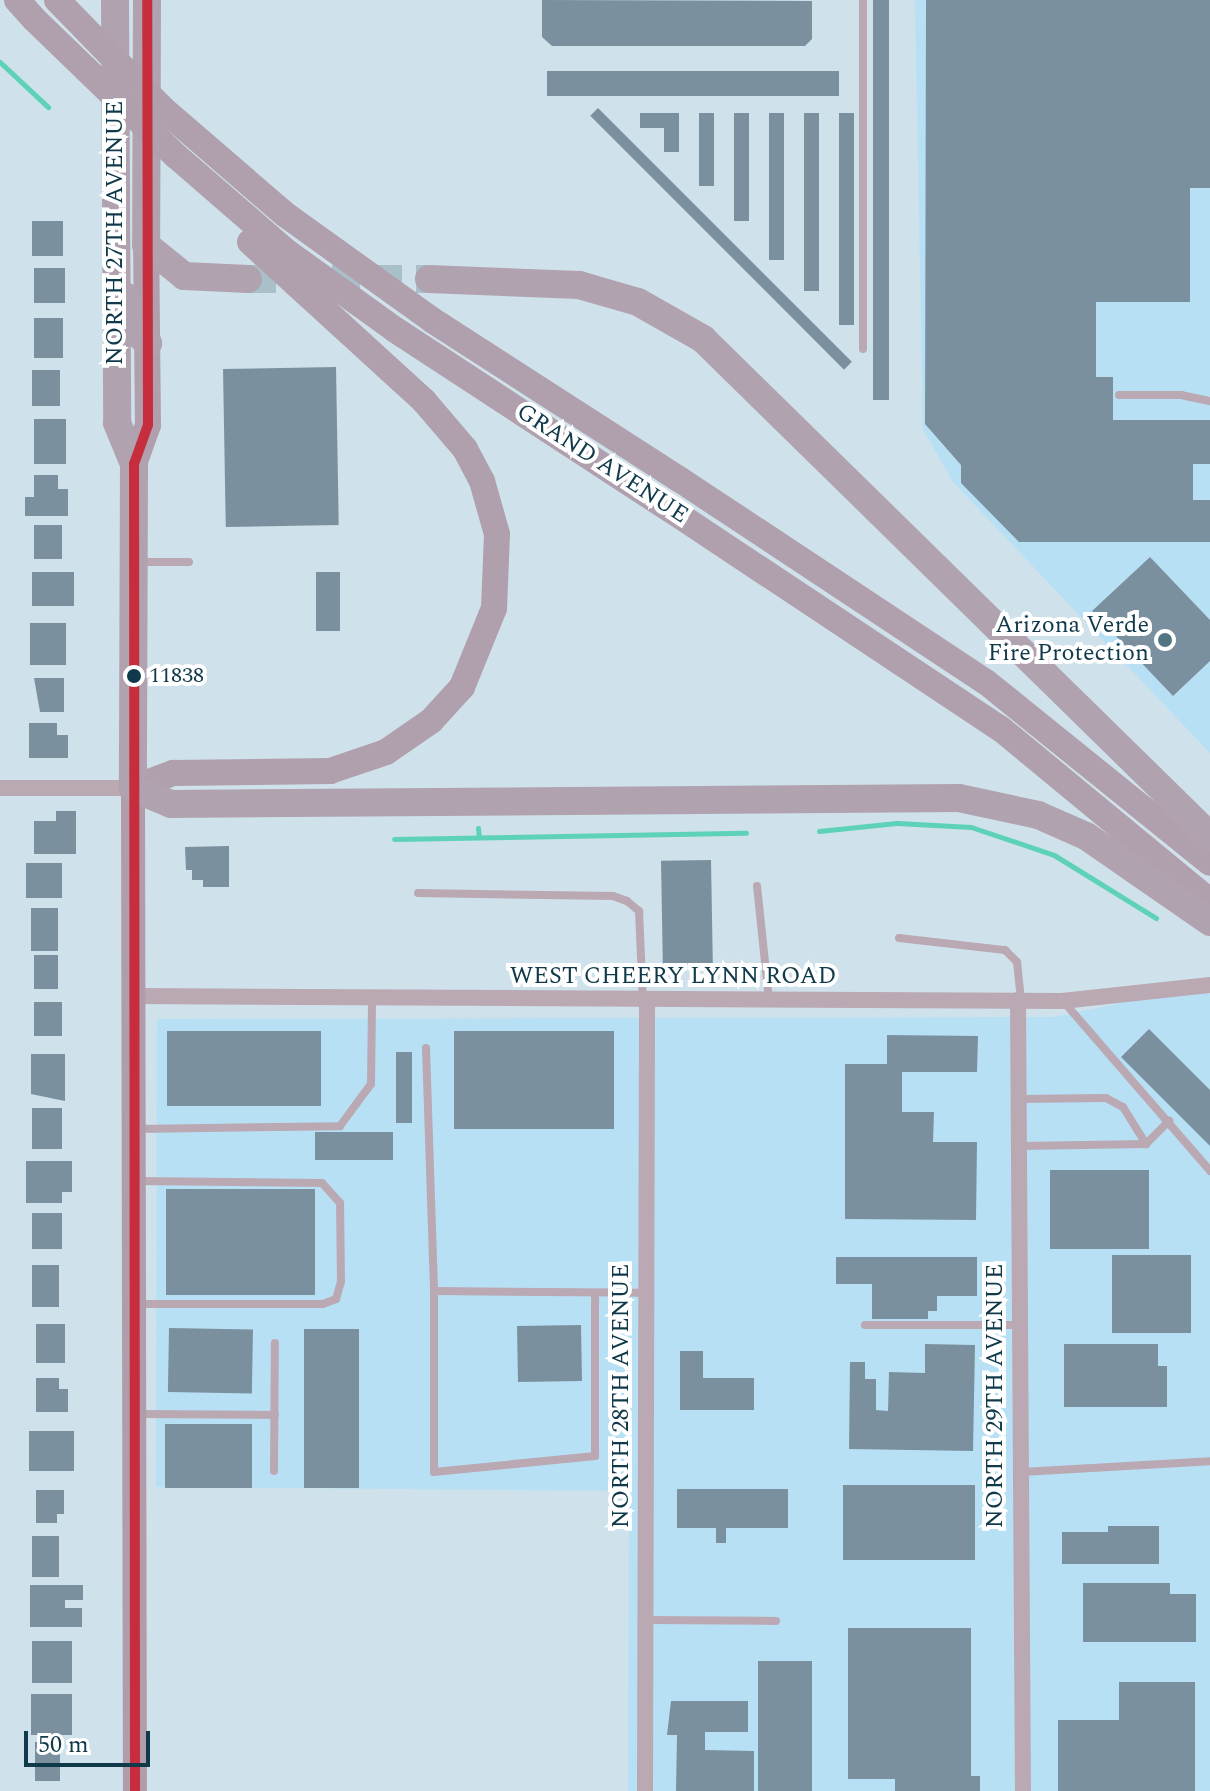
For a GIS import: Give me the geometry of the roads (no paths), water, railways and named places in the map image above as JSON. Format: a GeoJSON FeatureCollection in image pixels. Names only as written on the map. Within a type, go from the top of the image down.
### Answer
{"type":"FeatureCollection","features":[{"type":"Feature","properties":{"kind":"highway","name":"NORTH 27TH AVENUE"},"geometry":{"type":"LineString","coordinates":[[115,0],[117,423],[134,464],[133,788]]}},
{"type":"Feature","properties":{"kind":"highway","name":"NORTH 27TH AVENUE"},"geometry":{"type":"LineString","coordinates":[[146,245],[147,0]]}},
{"type":"Feature","properties":{"kind":"highway"},"geometry":{"type":"LineString","coordinates":[[114,226],[123,245],[131,321],[148,343]]}},
{"type":"Feature","properties":{"kind":"highway"},"geometry":{"type":"LineString","coordinates":[[146,245],[184,276],[248,279]]}},
{"type":"Feature","properties":{"kind":"highway"},"geometry":{"type":"LineString","coordinates":[[429,279],[579,285],[638,302],[703,339],[1210,836]]}},
{"type":"Feature","properties":{"kind":"highway"},"geometry":{"type":"LineString","coordinates":[[133,788],[171,804],[959,798],[1038,815],[1086,836],[1210,922]]}},
{"type":"Feature","properties":{"kind":"main road","name":"GRAND AVENUE"},"geometry":{"type":"LineString","coordinates":[[57,0],[163,109],[286,215],[432,320],[986,682],[1210,863]]}},
{"type":"Feature","properties":{"kind":"main road","name":"GRAND AVENUE"},"geometry":{"type":"LineString","coordinates":[[26,10],[176,156],[287,252],[394,329],[1001,729],[1210,901]]}},
{"type":"Feature","properties":{"kind":"main road"},"geometry":{"type":"LineString","coordinates":[[26,10],[98,102],[453,433],[475,465],[493,515],[499,573],[494,608],[483,646],[462,687],[431,721],[386,752],[330,771],[173,773],[133,788]]}},
{"type":"Feature","properties":{"kind":"main road","name":"NORTH 27TH AVENUE"},"geometry":{"type":"LineString","coordinates":[[134,464],[148,425],[146,245]]}},
{"type":"Feature","properties":{"kind":"main road","name":"NORTH 27TH AVENUE"},"geometry":{"type":"LineString","coordinates":[[133,788],[135,1791]]}},
{"type":"Feature","properties":{"kind":"street"},"geometry":{"type":"LineString","coordinates":[[0,788],[133,788]]}},
{"type":"Feature","properties":{"kind":"street","name":"WEST CHEERY LYNN ROAD"},"geometry":{"type":"LineString","coordinates":[[135,996],[645,1002],[1062,1001],[1183,984],[1210,985]]}},
{"type":"Feature","properties":{"kind":"street","name":"NORTH 29TH AVENUE"},"geometry":{"type":"LineString","coordinates":[[1020,1000],[1023,1791]]}},
{"type":"Feature","properties":{"kind":"street","name":"NORTH 28TH AVENUE"},"geometry":{"type":"LineString","coordinates":[[645,1002],[645,1791]]}},
{"type":"Feature","properties":{"kind":"lane"},"geometry":{"type":"LineString","coordinates":[[863,0],[863,349]]}},
{"type":"Feature","properties":{"kind":"lane"},"geometry":{"type":"LineString","coordinates":[[1119,395],[1181,395],[1210,401]]}},
{"type":"Feature","properties":{"kind":"lane"},"geometry":{"type":"LineString","coordinates":[[133,562],[189,562]]}},
{"type":"Feature","properties":{"kind":"lane"},"geometry":{"type":"LineString","coordinates":[[757,886],[769,1001]]}},
{"type":"Feature","properties":{"kind":"lane"},"geometry":{"type":"LineString","coordinates":[[418,893],[613,896],[627,901],[639,911],[645,1002]]}},
{"type":"Feature","properties":{"kind":"lane"},"geometry":{"type":"LineString","coordinates":[[899,938],[1005,950],[1017,962],[1020,1000]]}},
{"type":"Feature","properties":{"kind":"lane"},"geometry":{"type":"LineString","coordinates":[[135,1130],[340,1126],[371,1084],[372,999]]}},
{"type":"Feature","properties":{"kind":"lane"},"geometry":{"type":"LineString","coordinates":[[1062,1001],[1210,1171]]}},
{"type":"Feature","properties":{"kind":"lane"},"geometry":{"type":"LineString","coordinates":[[426,1048],[434,1291],[434,1472],[595,1456],[595,1293]]}},
{"type":"Feature","properties":{"kind":"lane"},"geometry":{"type":"LineString","coordinates":[[1018,1099],[1106,1098],[1123,1107],[1146,1144]]}},
{"type":"Feature","properties":{"kind":"lane"},"geometry":{"type":"LineString","coordinates":[[1019,1146],[1146,1144],[1169,1121]]}},
{"type":"Feature","properties":{"kind":"lane"},"geometry":{"type":"LineString","coordinates":[[135,1181],[322,1183],[340,1203],[341,1282],[336,1299],[323,1304],[135,1304]]}},
{"type":"Feature","properties":{"kind":"lane"},"geometry":{"type":"LineString","coordinates":[[434,1291],[647,1293]]}},
{"type":"Feature","properties":{"kind":"lane"},"geometry":{"type":"LineString","coordinates":[[865,1325],[1020,1325]]}},
{"type":"Feature","properties":{"kind":"lane"},"geometry":{"type":"LineString","coordinates":[[274,1471],[275,1343]]}},
{"type":"Feature","properties":{"kind":"lane"},"geometry":{"type":"LineString","coordinates":[[135,1414],[275,1415]]}},
{"type":"Feature","properties":{"kind":"lane"},"geometry":{"type":"LineString","coordinates":[[1021,1472],[1210,1461]]}},
{"type":"Feature","properties":{"kind":"lane"},"geometry":{"type":"LineString","coordinates":[[646,1620],[776,1621]]}},
{"type":"Feature","properties":{"kind":"waterway"},"geometry":{"type":"LineString","coordinates":[[0,62],[48,107]]}},
{"type":"Feature","properties":{"kind":"waterway"},"geometry":{"type":"LineString","coordinates":[[819,831],[897,823],[971,827],[1054,855],[1156,918]]}},
{"type":"Feature","properties":{"kind":"waterway"},"geometry":{"type":"LineString","coordinates":[[478,828],[479,837]]}},
{"type":"Feature","properties":{"kind":"waterway"},"geometry":{"type":"LineString","coordinates":[[394,839],[746,833]]}},
{"type":"Feature","properties":{"kind":"tunnel"},"geometry":{"type":"LineString","coordinates":[[248,279],[429,279]]}},
{"type":"Feature","properties":{"kind":"place","name":"Arizona Verde Fire Protection"},"geometry":{"type":"Point","coordinates":[1165,640]}},
{"type":"Feature","properties":{"kind":"place","name":"11838"},"geometry":{"type":"Point","coordinates":[134,676]}}]}
